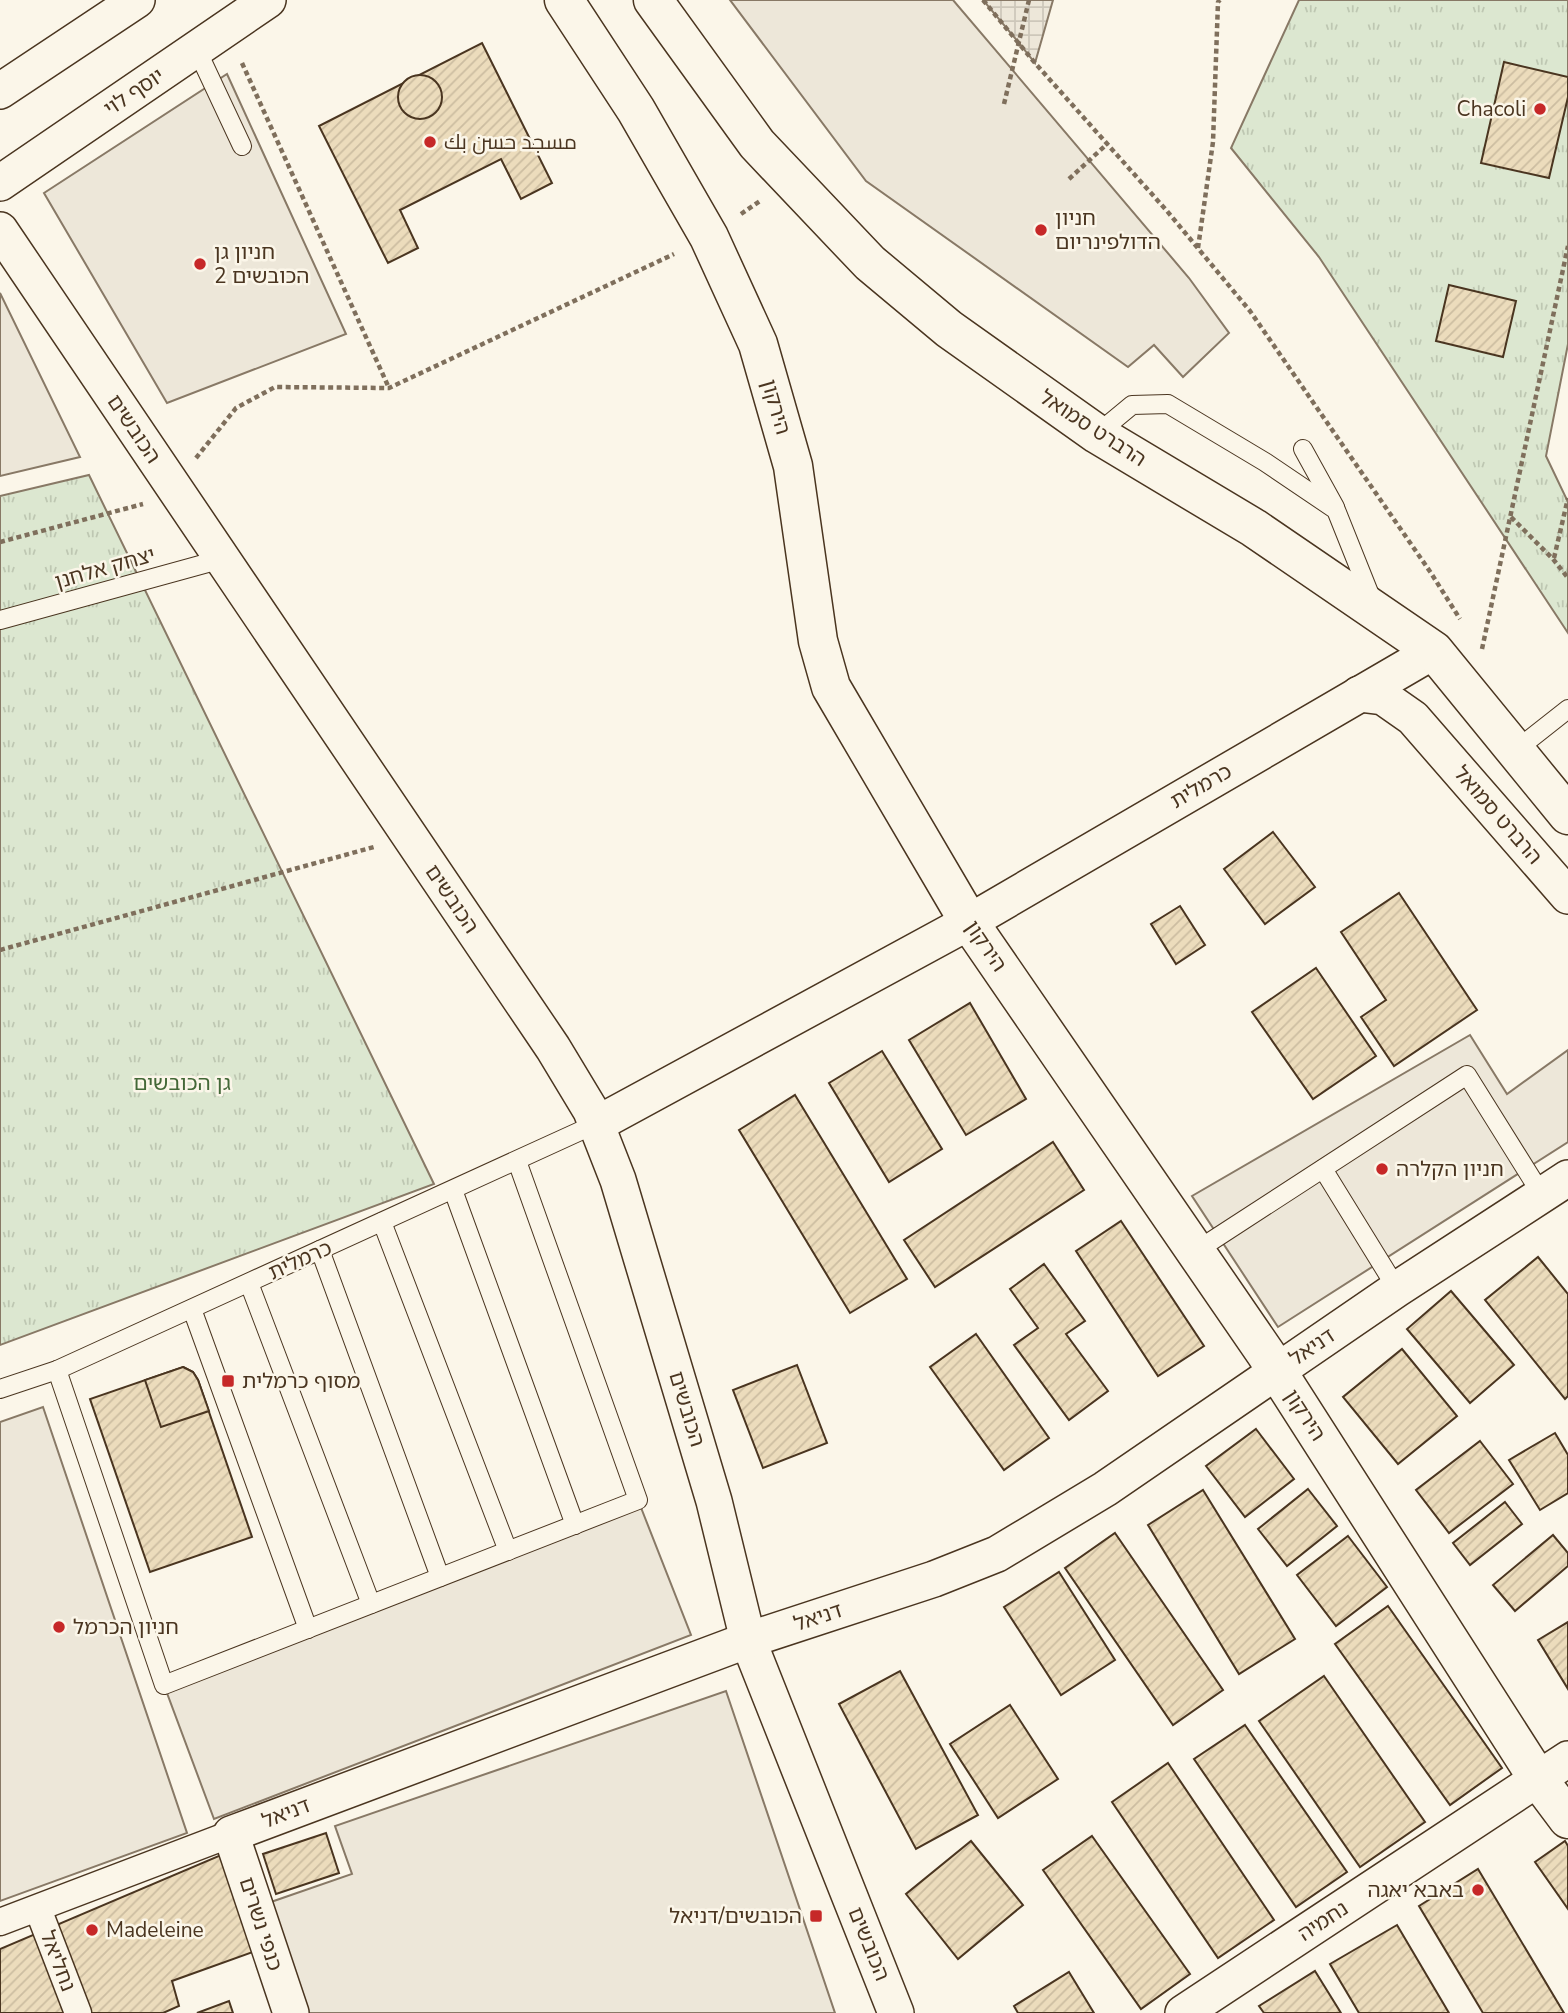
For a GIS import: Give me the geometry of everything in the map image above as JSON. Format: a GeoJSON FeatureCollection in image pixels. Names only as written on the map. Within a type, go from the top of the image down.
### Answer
{"type":"FeatureCollection","features":[{"type":"Feature","properties":{"kind":"main road","name":"הירקון"},"geometry":{"type":"LineString","coordinates":[[564,0],[636,110],[709,237],[758,344],[793,466],[818,641],[831,687],[969,922],[1553,1769],[1568,1819]]}},
{"type":"Feature","properties":{"kind":"main road","name":"הרברט סמואל"},"geometry":{"type":"LineString","coordinates":[[653,0],[750,134],[870,263],[949,330],[1097,434],[1254,528],[1434,651],[1568,815]]}},
{"type":"Feature","properties":{"kind":"street"},"geometry":{"type":"LineString","coordinates":[[0,91],[137,0]]}},
{"type":"Feature","properties":{"kind":"street","name":"יוסף לוי"},"geometry":{"type":"LineString","coordinates":[[0,183],[268,0]]}},
{"type":"Feature","properties":{"kind":"street","name":"הכובשים"},"geometry":{"type":"LineString","coordinates":[[0,230],[168,490],[553,1048],[618,1180],[714,1501],[748,1640],[896,2013]]}},
{"type":"Feature","properties":{"kind":"street","name":"כרמלית"},"geometry":{"type":"LineString","coordinates":[[591,1126],[969,922],[1434,651]]}},
{"type":"Feature","properties":{"kind":"street","name":"הרברט סמואל"},"geometry":{"type":"LineString","coordinates":[[1359,694],[1383,697],[1413,718],[1568,896]]}},
{"type":"Feature","properties":{"kind":"street","name":"דניאל"},"geometry":{"type":"LineString","coordinates":[[0,1922],[748,1640],[934,1579],[997,1554],[1105,1489],[1397,1289],[1555,1186]]}},
{"type":"Feature","properties":{"kind":"street","name":"נחמיה"},"geometry":{"type":"LineString","coordinates":[[1183,2013],[1553,1769]]}},
{"type":"Feature","properties":{"kind":"street","name":"כנפי נשרים"},"geometry":{"type":"LineString","coordinates":[[231,1834],[290,2013]]}},
{"type":"Feature","properties":{"kind":"street","name":"נחליאל"},"geometry":{"type":"LineString","coordinates":[[38,1909],[78,2013]]}},
{"type":"Feature","properties":{"kind":"lane"},"geometry":{"type":"LineString","coordinates":[[197,50],[242,146]]}},
{"type":"Feature","properties":{"kind":"lane","name":"הכובשים"},"geometry":{"type":"LineString","coordinates":[[0,254],[168,490]]}},
{"type":"Feature","properties":{"kind":"lane"},"geometry":{"type":"LineString","coordinates":[[1097,434],[1132,405],[1168,404],[1265,462],[1336,510]]}},
{"type":"Feature","properties":{"kind":"lane"},"geometry":{"type":"LineString","coordinates":[[1303,449],[1336,510],[1376,610]]}},
{"type":"Feature","properties":{"kind":"lane","name":"הכובשים"},"geometry":{"type":"LineString","coordinates":[[216,561],[397,840],[591,1126]]}},
{"type":"Feature","properties":{"kind":"lane","name":"יצחק אלחנן"},"geometry":{"type":"LineString","coordinates":[[0,621],[216,561]]}},
{"type":"Feature","properties":{"kind":"lane"},"geometry":{"type":"LineString","coordinates":[[1516,750],[1568,709]]}},
{"type":"Feature","properties":{"kind":"lane"},"geometry":{"type":"LineString","coordinates":[[1196,1251],[1467,1075],[1555,1186]]}},
{"type":"Feature","properties":{"kind":"lane","name":"כרמלית"},"geometry":{"type":"LineString","coordinates":[[0,1389],[57,1370],[591,1126]]}},
{"type":"Feature","properties":{"kind":"lane"},"geometry":{"type":"LineString","coordinates":[[57,1370],[164,1685],[638,1500],[517,1161]]}},
{"type":"Feature","properties":{"kind":"lane"},"geometry":{"type":"LineString","coordinates":[[1323,1169],[1397,1289]]}},
{"type":"Feature","properties":{"kind":"lane"},"geometry":{"type":"LineString","coordinates":[[453,1190],[575,1525]]}},
{"type":"Feature","properties":{"kind":"lane"},"geometry":{"type":"LineString","coordinates":[[382,1222],[508,1551]]}},
{"type":"Feature","properties":{"kind":"lane"},"geometry":{"type":"LineString","coordinates":[[320,1250],[440,1577]]}},
{"type":"Feature","properties":{"kind":"lane"},"geometry":{"type":"LineString","coordinates":[[249,1283],[371,1604]]}},
{"type":"Feature","properties":{"kind":"lane"},"geometry":{"type":"LineString","coordinates":[[192,1309],[308,1629]]}},
{"type":"Feature","properties":{"kind":"path"},"geometry":{"type":"LineString","coordinates":[[983,0],[1250,311],[1431,573],[1466,629]]}},
{"type":"Feature","properties":{"kind":"path"},"geometry":{"type":"LineString","coordinates":[[1004,104],[1029,0]]}},
{"type":"Feature","properties":{"kind":"path"},"geometry":{"type":"LineString","coordinates":[[1198,248],[1213,142],[1220,0]]}},
{"type":"Feature","properties":{"kind":"path"},"geometry":{"type":"LineString","coordinates":[[227,29],[389,388]]}},
{"type":"Feature","properties":{"kind":"path"},"geometry":{"type":"LineString","coordinates":[[1069,179],[1107,144]]}},
{"type":"Feature","properties":{"kind":"path"},"geometry":{"type":"LineString","coordinates":[[0,542],[138,507],[168,490],[236,408],[275,387],[389,388],[709,237],[789,179]]}},
{"type":"Feature","properties":{"kind":"path"},"geometry":{"type":"LineString","coordinates":[[1476,645],[1481,653],[1568,246]]}},
{"type":"Feature","properties":{"kind":"path"},"geometry":{"type":"LineString","coordinates":[[1553,559],[1568,498]]}},
{"type":"Feature","properties":{"kind":"path"},"geometry":{"type":"LineString","coordinates":[[1510,516],[1568,578]]}},
{"type":"Feature","properties":{"kind":"path"},"geometry":{"type":"LineString","coordinates":[[0,950],[397,840]]}},
{"type":"Feature","properties":{"kind":"green space"},"geometry":{"type":"Polygon","coordinates":[[[1299,0],[1568,0],[1568,344],[1546,456],[1568,502],[1568,633],[1319,257],[1231,148],[1299,0]]]}},
{"type":"Feature","properties":{"kind":"green space","name":"גן הכובשים"},"geometry":{"type":"Polygon","coordinates":[[[89,475],[434,1184],[0,1345],[0,496],[89,475]]]}},
{"type":"Feature","properties":{"kind":"shaded area","name":"חניון הדולפינריום"},"geometry":{"type":"Polygon","coordinates":[[[730,0],[953,0],[1189,278],[1229,333],[1183,377],[1154,345],[1128,367],[866,181],[730,0]]]}},
{"type":"Feature","properties":{"kind":"shaded area"},"geometry":{"type":"Polygon","coordinates":[[[983,0],[1053,0],[1035,63],[1019,43],[983,0]]]}},
{"type":"Feature","properties":{"kind":"shaded area","name":"חניון גן הכובשים 2"},"geometry":{"type":"Polygon","coordinates":[[[227,74],[346,334],[167,403],[44,193],[227,74]]]}},
{"type":"Feature","properties":{"kind":"shaded area"},"geometry":{"type":"Polygon","coordinates":[[[0,293],[80,457],[0,476],[0,293]]]}},
{"type":"Feature","properties":{"kind":"shaded area","name":"חניון הקלרה"},"geometry":{"type":"Polygon","coordinates":[[[1470,1035],[1507,1094],[1568,1050],[1568,1142],[1278,1327],[1192,1196],[1470,1035]]]}},
{"type":"Feature","properties":{"kind":"shaded area","name":"חניון הכרמל"},"geometry":{"type":"Polygon","coordinates":[[[43,1407],[187,1833],[0,1901],[0,1422],[43,1407]]]}},
{"type":"Feature","properties":{"kind":"shaded area"},"geometry":{"type":"Polygon","coordinates":[[[638,1500],[691,1635],[214,1819],[164,1685],[638,1500]]]}},
{"type":"Feature","properties":{"kind":"shaded area"},"geometry":{"type":"Polygon","coordinates":[[[726,1691],[835,2013],[306,2013],[271,1902],[352,1874],[335,1826],[726,1691]]]}},
{"type":"Feature","properties":{"kind":"building","name":"مسجد حسن بك"},"geometry":{"type":"Polygon","coordinates":[[[482,43],[552,183],[521,199],[501,159],[400,210],[418,248],[388,263],[319,126],[482,43]]]}},
{"type":"Feature","properties":{"kind":"building"},"geometry":{"type":"Polygon","coordinates":[[[1504,62],[1568,77],[1568,97],[1549,178],[1481,163],[1504,62]]]}},
{"type":"Feature","properties":{"kind":"building"},"geometry":{"type":"Polygon","coordinates":[[[420,75],[435,82],[442,97],[435,112],[420,119],[405,112],[398,97],[405,82],[420,75]]]}},
{"type":"Feature","properties":{"kind":"building"},"geometry":{"type":"Polygon","coordinates":[[[1449,285],[1516,301],[1503,357],[1436,341],[1449,285]]]}},
{"type":"Feature","properties":{"kind":"building"},"geometry":{"type":"Polygon","coordinates":[[[1273,832],[1315,887],[1265,924],[1224,869],[1273,832]]]}},
{"type":"Feature","properties":{"kind":"building"},"geometry":{"type":"Polygon","coordinates":[[[1399,893],[1477,1010],[1394,1066],[1361,1017],[1386,1000],[1341,932],[1399,893]]]}},
{"type":"Feature","properties":{"kind":"building"},"geometry":{"type":"Polygon","coordinates":[[[1180,906],[1205,945],[1176,964],[1151,924],[1180,906]]]}},
{"type":"Feature","properties":{"kind":"building"},"geometry":{"type":"Polygon","coordinates":[[[1316,968],[1376,1056],[1313,1099],[1252,1012],[1316,968]]]}},
{"type":"Feature","properties":{"kind":"building"},"geometry":{"type":"Polygon","coordinates":[[[970,1003],[1026,1099],[966,1135],[909,1040],[970,1003]]]}},
{"type":"Feature","properties":{"kind":"building"},"geometry":{"type":"Polygon","coordinates":[[[882,1051],[942,1149],[889,1182],[829,1083],[882,1051]]]}},
{"type":"Feature","properties":{"kind":"building"},"geometry":{"type":"Polygon","coordinates":[[[795,1095],[907,1279],[850,1313],[739,1130],[795,1095]]]}},
{"type":"Feature","properties":{"kind":"building"},"geometry":{"type":"Polygon","coordinates":[[[1053,1142],[1084,1190],[935,1287],[904,1240],[1053,1142]]]}},
{"type":"Feature","properties":{"kind":"building"},"geometry":{"type":"Polygon","coordinates":[[[1121,1221],[1204,1346],[1158,1376],[1076,1251],[1121,1221]]]}},
{"type":"Feature","properties":{"kind":"building"},"geometry":{"type":"Polygon","coordinates":[[[1538,1257],[1568,1294],[1568,1396],[1565,1399],[1485,1300],[1538,1257]]]}},
{"type":"Feature","properties":{"kind":"building"},"geometry":{"type":"Polygon","coordinates":[[[1044,1264],[1085,1321],[1066,1334],[1108,1391],[1069,1420],[1014,1345],[1038,1328],[1010,1289],[1044,1264]]]}},
{"type":"Feature","properties":{"kind":"building"},"geometry":{"type":"Polygon","coordinates":[[[1451,1291],[1514,1365],[1470,1403],[1407,1329],[1451,1291]]]}},
{"type":"Feature","properties":{"kind":"building"},"geometry":{"type":"Polygon","coordinates":[[[976,1334],[1049,1438],[1004,1470],[930,1367],[976,1334]]]}},
{"type":"Feature","properties":{"kind":"building"},"geometry":{"type":"Polygon","coordinates":[[[1402,1349],[1457,1416],[1398,1464],[1343,1397],[1402,1349]]]}},
{"type":"Feature","properties":{"kind":"building"},"geometry":{"type":"Polygon","coordinates":[[[797,1365],[827,1443],[763,1468],[733,1390],[797,1365]]]}},
{"type":"Feature","properties":{"kind":"building"},"geometry":{"type":"Polygon","coordinates":[[[183,1367],[193,1372],[198,1380],[252,1537],[150,1572],[90,1399],[183,1367]]]}},
{"type":"Feature","properties":{"kind":"building"},"geometry":{"type":"Polygon","coordinates":[[[183,1367],[193,1372],[198,1380],[209,1411],[161,1427],[145,1380],[183,1367]]]}},
{"type":"Feature","properties":{"kind":"building"},"geometry":{"type":"Polygon","coordinates":[[[1256,1429],[1294,1479],[1245,1517],[1206,1466],[1256,1429]]]}},
{"type":"Feature","properties":{"kind":"building"},"geometry":{"type":"Polygon","coordinates":[[[1555,1433],[1568,1455],[1568,1493],[1540,1510],[1509,1460],[1555,1433]]]}},
{"type":"Feature","properties":{"kind":"building"},"geometry":{"type":"Polygon","coordinates":[[[1480,1441],[1513,1484],[1449,1533],[1416,1490],[1480,1441]]]}},
{"type":"Feature","properties":{"kind":"building"},"geometry":{"type":"Polygon","coordinates":[[[1308,1489],[1337,1526],[1287,1566],[1258,1529],[1308,1489]]]}},
{"type":"Feature","properties":{"kind":"building"},"geometry":{"type":"Polygon","coordinates":[[[1203,1490],[1295,1639],[1239,1674],[1148,1525],[1203,1490]]]}},
{"type":"Feature","properties":{"kind":"building"},"geometry":{"type":"Polygon","coordinates":[[[1505,1502],[1522,1524],[1470,1565],[1453,1543],[1505,1502]]]}},
{"type":"Feature","properties":{"kind":"building"},"geometry":{"type":"Polygon","coordinates":[[[1115,1533],[1223,1690],[1173,1725],[1065,1568],[1115,1533]]]}},
{"type":"Feature","properties":{"kind":"building"},"geometry":{"type":"Polygon","coordinates":[[[1553,1535],[1568,1553],[1568,1566],[1515,1611],[1493,1585],[1553,1535]]]}},
{"type":"Feature","properties":{"kind":"building"},"geometry":{"type":"Polygon","coordinates":[[[1348,1536],[1387,1587],[1336,1626],[1297,1575],[1348,1536]]]}},
{"type":"Feature","properties":{"kind":"building"},"geometry":{"type":"Polygon","coordinates":[[[1059,1572],[1115,1660],[1061,1695],[1004,1607],[1059,1572]]]}},
{"type":"Feature","properties":{"kind":"building"},"geometry":{"type":"Polygon","coordinates":[[[1388,1606],[1502,1768],[1450,1805],[1335,1644],[1388,1606]]]}},
{"type":"Feature","properties":{"kind":"building"},"geometry":{"type":"Polygon","coordinates":[[[1568,1622],[1568,1689],[1538,1640],[1568,1622]]]}},
{"type":"Feature","properties":{"kind":"building"},"geometry":{"type":"Polygon","coordinates":[[[900,1671],[978,1815],[916,1849],[839,1704],[900,1671]]]}},
{"type":"Feature","properties":{"kind":"building"},"geometry":{"type":"Polygon","coordinates":[[[1324,1676],[1425,1822],[1360,1867],[1259,1721],[1324,1676]]]}},
{"type":"Feature","properties":{"kind":"building"},"geometry":{"type":"Polygon","coordinates":[[[1010,1705],[1058,1779],[998,1818],[950,1744],[1010,1705]]]}},
{"type":"Feature","properties":{"kind":"building"},"geometry":{"type":"Polygon","coordinates":[[[1245,1725],[1347,1872],[1296,1907],[1194,1759],[1245,1725]]]}},
{"type":"Feature","properties":{"kind":"building"},"geometry":{"type":"Polygon","coordinates":[[[1168,1763],[1274,1920],[1218,1958],[1112,1802],[1168,1763]]]}},
{"type":"Feature","properties":{"kind":"building"},"geometry":{"type":"Polygon","coordinates":[[[326,1833],[339,1873],[276,1894],[263,1854],[326,1833]]]}},
{"type":"Feature","properties":{"kind":"building"},"geometry":{"type":"Polygon","coordinates":[[[1092,1836],[1190,1974],[1141,2009],[1043,1870],[1092,1836]]]}},
{"type":"Feature","properties":{"kind":"building"},"geometry":{"type":"Polygon","coordinates":[[[971,1841],[1023,1905],[958,1959],[906,1894],[971,1841]]]}},
{"type":"Feature","properties":{"kind":"building"},"geometry":{"type":"Polygon","coordinates":[[[1565,1841],[1568,1846],[1568,1909],[1535,1862],[1565,1841]]]}},
{"type":"Feature","properties":{"kind":"building"},"geometry":{"type":"Polygon","coordinates":[[[221,1855],[253,1952],[172,1981],[179,2006],[163,2013],[0,2013],[0,1949],[221,1855]]]}},
{"type":"Feature","properties":{"kind":"building"},"geometry":{"type":"Polygon","coordinates":[[[1478,1869],[1564,2013],[1483,2013],[1419,1906],[1478,1869]]]}},
{"type":"Feature","properties":{"kind":"building"},"geometry":{"type":"Polygon","coordinates":[[[1397,1925],[1449,2013],[1359,2013],[1330,1964],[1397,1925]]]}},
{"type":"Feature","properties":{"kind":"building"},"geometry":{"type":"Polygon","coordinates":[[[1315,1971],[1341,2013],[1264,2013],[1259,2006],[1315,1971]]]}},
{"type":"Feature","properties":{"kind":"building"},"geometry":{"type":"Polygon","coordinates":[[[1069,1972],[1094,2013],[1018,2013],[1014,2006],[1069,1972]]]}},
{"type":"Feature","properties":{"kind":"building"},"geometry":{"type":"Polygon","coordinates":[[[229,2001],[233,2013],[197,2013],[229,2001]]]}},
{"type":"Feature","properties":{"kind":"place","name":"Chacoli"},"geometry":{"type":"Point","coordinates":[1540,109]}},
{"type":"Feature","properties":{"kind":"place","name":"مسجد حسن بك"},"geometry":{"type":"Point","coordinates":[430,142]}},
{"type":"Feature","properties":{"kind":"place","name":"חניון הדולפינריום"},"geometry":{"type":"Point","coordinates":[1041,230]}},
{"type":"Feature","properties":{"kind":"place","name":"חניון גן הכובשים 2"},"geometry":{"type":"Point","coordinates":[200,264]}},
{"type":"Feature","properties":{"kind":"place","name":"חניון הקלרה"},"geometry":{"type":"Point","coordinates":[1382,1169]}},
{"type":"Feature","properties":{"kind":"place","name":"מסוף כרמלית"},"geometry":{"type":"Point","coordinates":[228,1381]}},
{"type":"Feature","properties":{"kind":"place","name":"חניון הכרמל"},"geometry":{"type":"Point","coordinates":[59,1627]}},
{"type":"Feature","properties":{"kind":"place","name":"באבא יאגה"},"geometry":{"type":"Point","coordinates":[1478,1890]}},
{"type":"Feature","properties":{"kind":"place","name":"הכובשים/דניאל"},"geometry":{"type":"Point","coordinates":[816,1916]}},
{"type":"Feature","properties":{"kind":"place","name":"Madeleine"},"geometry":{"type":"Point","coordinates":[92,1930]}}]}
